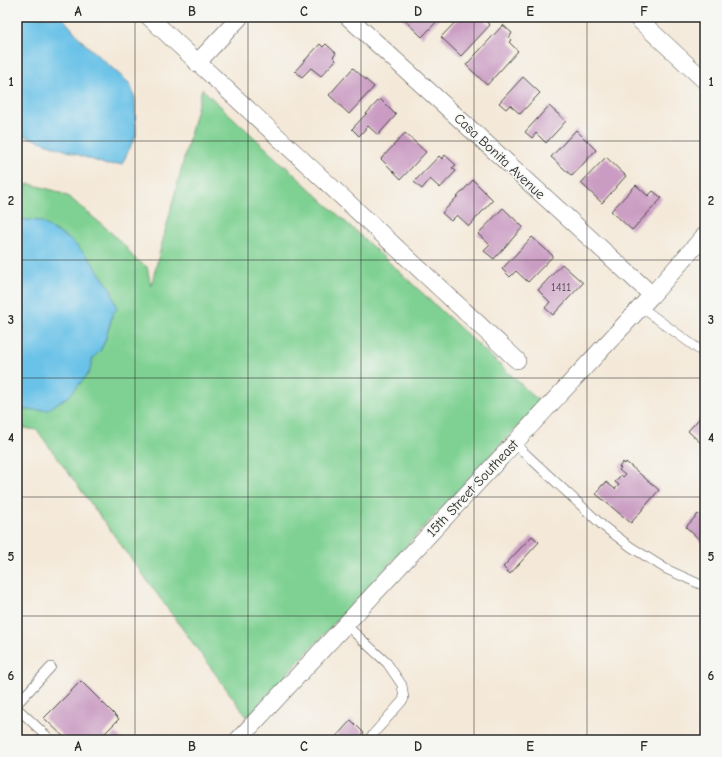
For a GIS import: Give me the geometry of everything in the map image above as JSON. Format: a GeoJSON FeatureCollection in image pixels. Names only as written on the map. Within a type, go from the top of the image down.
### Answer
{"type":"FeatureCollection","features":[{"type":"Feature","properties":{"kind":"street"},"geometry":{"type":"LineString","coordinates":[[149,17],[517,360]]}},
{"type":"Feature","properties":{"kind":"street"},"geometry":{"type":"LineString","coordinates":[[197,63],[240,17]]}},
{"type":"Feature","properties":{"kind":"street","name":"Casa Bonita Avenue"},"geometry":{"type":"LineString","coordinates":[[348,17],[646,301]]}},
{"type":"Feature","properties":{"kind":"street"},"geometry":{"type":"LineString","coordinates":[[636,17],[705,80]]}},
{"type":"Feature","properties":{"kind":"street","name":"15th Street Southeast"},"geometry":{"type":"LineString","coordinates":[[238,740],[646,301],[705,235]]}},
{"type":"Feature","properties":{"kind":"lane"},"geometry":{"type":"LineString","coordinates":[[646,301],[705,354]]}},
{"type":"Feature","properties":{"kind":"lane"},"geometry":{"type":"LineString","coordinates":[[514,443],[603,526],[631,547],[666,569],[704,586]]}},
{"type":"Feature","properties":{"kind":"lane"},"geometry":{"type":"LineString","coordinates":[[345,624],[388,663],[402,685],[404,700],[368,740]]}},
{"type":"Feature","properties":{"kind":"lane"},"geometry":{"type":"LineString","coordinates":[[17,704],[51,666]]}},
{"type":"Feature","properties":{"kind":"lane"},"geometry":{"type":"LineString","coordinates":[[17,708],[51,740]]}},
{"type":"Feature","properties":{"kind":"green space"},"geometry":{"type":"Polygon","coordinates":[[[202,89],[540,402],[247,717],[37,430],[17,427],[17,407],[26,410],[89,373],[93,358],[100,351],[105,341],[113,313],[40,221],[17,219],[17,187],[30,184],[56,191],[69,197],[106,228],[125,246],[134,258],[147,267],[151,286],[202,89]]]}},
{"type":"Feature","properties":{"kind":"water"},"geometry":{"type":"Polygon","coordinates":[[[17,17],[62,17],[83,42],[130,84],[135,98],[136,135],[122,164],[107,165],[17,133],[17,17]]]}},
{"type":"Feature","properties":{"kind":"water"},"geometry":{"type":"Polygon","coordinates":[[[17,219],[40,221],[72,241],[88,257],[111,289],[117,309],[113,313],[105,341],[100,351],[93,358],[89,373],[69,396],[47,410],[26,410],[17,407],[17,219]]]}},
{"type":"Feature","properties":{"kind":"building"},"geometry":{"type":"Polygon","coordinates":[[[441,17],[422,37],[402,18],[441,17]]]}},
{"type":"Feature","properties":{"kind":"building"},"geometry":{"type":"Polygon","coordinates":[[[460,17],[481,17],[490,25],[461,56],[441,37],[460,17]]]}},
{"type":"Feature","properties":{"kind":"building"},"geometry":{"type":"Polygon","coordinates":[[[503,25],[512,33],[509,38],[511,40],[509,42],[518,51],[487,85],[466,65],[503,25]]]}},
{"type":"Feature","properties":{"kind":"building"},"geometry":{"type":"Polygon","coordinates":[[[320,44],[323,47],[326,44],[336,53],[333,57],[336,60],[321,76],[311,68],[302,77],[295,71],[320,44]]]}},
{"type":"Feature","properties":{"kind":"building"},"geometry":{"type":"Polygon","coordinates":[[[353,68],[374,87],[349,114],[329,95],[353,68]]]}},
{"type":"Feature","properties":{"kind":"building"},"geometry":{"type":"Polygon","coordinates":[[[523,77],[540,93],[520,114],[510,105],[506,109],[499,103],[523,77]]]}},
{"type":"Feature","properties":{"kind":"building"},"geometry":{"type":"Polygon","coordinates":[[[380,99],[396,115],[378,135],[368,126],[359,136],[352,129],[380,99]]]}},
{"type":"Feature","properties":{"kind":"building"},"geometry":{"type":"Polygon","coordinates":[[[549,106],[566,121],[546,143],[536,133],[532,138],[525,132],[549,106]]]}},
{"type":"Feature","properties":{"kind":"building"},"geometry":{"type":"Polygon","coordinates":[[[576,130],[596,150],[572,176],[551,157],[576,130]]]}},
{"type":"Feature","properties":{"kind":"building"},"geometry":{"type":"Polygon","coordinates":[[[405,133],[426,152],[401,179],[381,159],[405,133]]]}},
{"type":"Feature","properties":{"kind":"building"},"geometry":{"type":"Polygon","coordinates":[[[445,155],[456,165],[452,168],[456,171],[440,188],[430,179],[422,189],[414,182],[439,156],[442,159],[445,155]]]}},
{"type":"Feature","properties":{"kind":"building"},"geometry":{"type":"Polygon","coordinates":[[[606,157],[626,176],[602,203],[581,183],[606,157]]]}},
{"type":"Feature","properties":{"kind":"building"},"geometry":{"type":"Polygon","coordinates":[[[473,180],[493,200],[469,226],[457,215],[451,221],[442,213],[473,180]]]}},
{"type":"Feature","properties":{"kind":"building"},"geometry":{"type":"Polygon","coordinates":[[[636,185],[648,196],[653,191],[662,198],[632,230],[611,211],[636,185]]]}},
{"type":"Feature","properties":{"kind":"building"},"geometry":{"type":"Polygon","coordinates":[[[503,208],[523,227],[494,259],[484,251],[490,245],[478,234],[503,208]]]}},
{"type":"Feature","properties":{"kind":"building"},"geometry":{"type":"Polygon","coordinates":[[[532,237],[553,256],[528,282],[516,271],[510,277],[502,269],[532,237]]]}},
{"type":"Feature","properties":{"kind":"building"},"geometry":{"type":"Polygon","coordinates":[[[562,264],[583,283],[553,315],[545,308],[550,302],[538,290],[562,264]]]}},
{"type":"Feature","properties":{"kind":"building"},"geometry":{"type":"Polygon","coordinates":[[[705,412],[705,447],[688,431],[705,412]]]}},
{"type":"Feature","properties":{"kind":"building"},"geometry":{"type":"Polygon","coordinates":[[[623,462],[625,464],[626,462],[659,490],[631,523],[596,494],[606,482],[615,489],[619,485],[615,482],[621,475],[623,477],[625,475],[619,470],[621,468],[619,467],[623,462]]]}},
{"type":"Feature","properties":{"kind":"building"},"geometry":{"type":"Polygon","coordinates":[[[698,514],[705,520],[705,545],[686,527],[698,514]]]}},
{"type":"Feature","properties":{"kind":"building"},"geometry":{"type":"Polygon","coordinates":[[[532,536],[539,542],[510,574],[503,567],[532,536]]]}},
{"type":"Feature","properties":{"kind":"building"},"geometry":{"type":"Polygon","coordinates":[[[81,681],[119,719],[103,735],[108,740],[67,740],[44,718],[81,681]]]}},
{"type":"Feature","properties":{"kind":"building"},"geometry":{"type":"Polygon","coordinates":[[[351,720],[364,733],[358,740],[333,740],[351,720]]]}},
{"type":"Feature","properties":{"kind":"building"},"geometry":{"type":"Polygon","coordinates":[[[116,733],[123,740],[109,740],[116,733]]]}}]}
